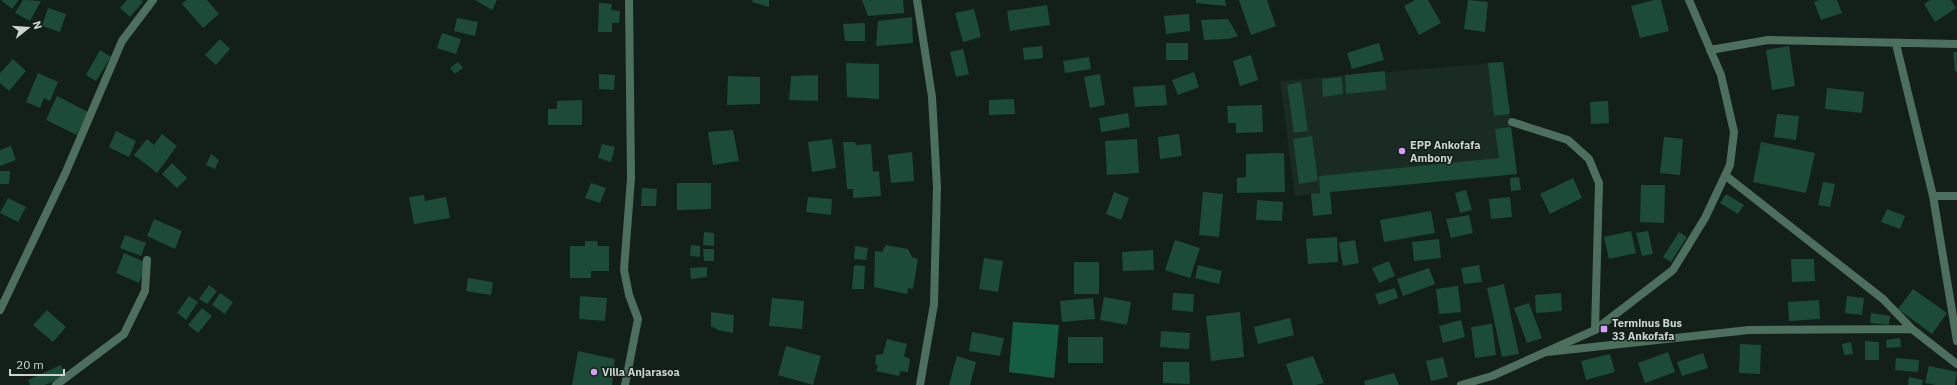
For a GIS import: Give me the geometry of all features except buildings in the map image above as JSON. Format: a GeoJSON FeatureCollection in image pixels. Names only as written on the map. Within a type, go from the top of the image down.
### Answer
{"type":"FeatureCollection","features":[{"type":"Feature","properties":{"kind":"street"},"geometry":{"type":"LineString","coordinates":[[625,385],[638,319],[629,295],[624,270],[631,178],[629,0]]}},
{"type":"Feature","properties":{"kind":"street"},"geometry":{"type":"LineString","coordinates":[[917,0],[932,97],[937,186],[934,304],[920,385]]}},
{"type":"Feature","properties":{"kind":"street"},"geometry":{"type":"LineString","coordinates":[[1462,385],[1492,376],[1595,330],[1673,270],[1705,218],[1730,165],[1734,132],[1721,75],[1689,0]]}},
{"type":"Feature","properties":{"kind":"street"},"geometry":{"type":"LineString","coordinates":[[0,310],[65,174],[122,41],[151,1]]}},
{"type":"Feature","properties":{"kind":"street"},"geometry":{"type":"LineString","coordinates":[[1710,50],[1768,40],[1896,44],[1957,44]]}},
{"type":"Feature","properties":{"kind":"street"},"geometry":{"type":"LineString","coordinates":[[1896,44],[1933,196],[1957,341]]}},
{"type":"Feature","properties":{"kind":"street"},"geometry":{"type":"LineString","coordinates":[[1512,122],[1568,140],[1589,159],[1599,183],[1595,330]]}},
{"type":"Feature","properties":{"kind":"street"},"geometry":{"type":"LineString","coordinates":[[1726,176],[1883,299],[1912,329],[1957,364]]}},
{"type":"Feature","properties":{"kind":"street"},"geometry":{"type":"LineString","coordinates":[[1933,196],[1957,196]]}},
{"type":"Feature","properties":{"kind":"street"},"geometry":{"type":"LineString","coordinates":[[56,385],[124,334],[145,290],[147,260]]}},
{"type":"Feature","properties":{"kind":"street"},"geometry":{"type":"LineString","coordinates":[[1543,352],[1749,330],[1912,329]]}},
{"type":"Feature","properties":{"kind":"shaded area","name":"EPP Ankofafa Ambony"},"geometry":{"type":"Polygon","coordinates":[[[1503,62],[1517,174],[1295,196],[1280,81],[1503,62]]]}},
{"type":"Feature","properties":{"kind":"green space"},"geometry":{"type":"Polygon","coordinates":[[[1013,322],[1059,325],[1054,378],[1009,372],[1013,322]]]}},
{"type":"Feature","properties":{"kind":"place","name":"EPP Ankofafa Ambony"},"geometry":{"type":"Point","coordinates":[1402,151]}},
{"type":"Feature","properties":{"kind":"place","name":"Terminus Bus 33 Ankofafa"},"geometry":{"type":"Point","coordinates":[1604,329]}},
{"type":"Feature","properties":{"kind":"place","name":"Villa Anjarasoa"},"geometry":{"type":"Point","coordinates":[594,372]}}]}
